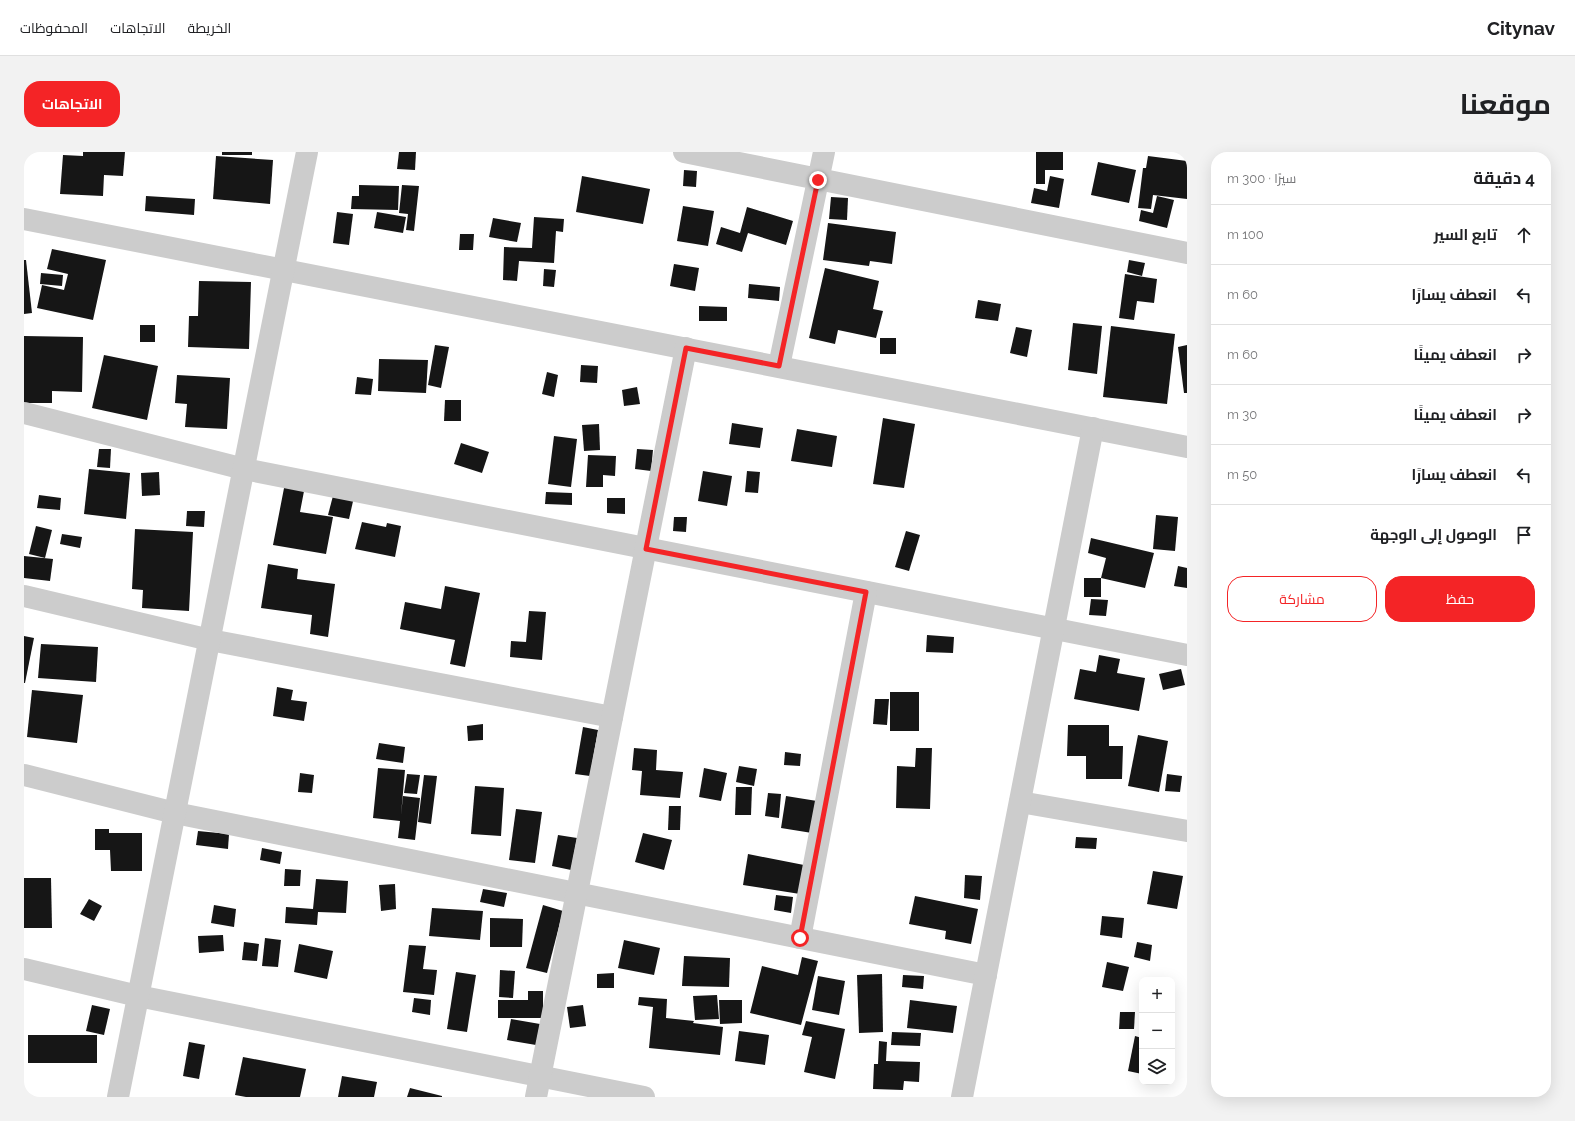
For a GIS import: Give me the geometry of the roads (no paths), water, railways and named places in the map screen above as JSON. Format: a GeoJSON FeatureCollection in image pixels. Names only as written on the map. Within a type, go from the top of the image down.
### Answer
{"type":"FeatureCollection","features":[{"type":"Feature","properties":{"kind":"street"},"geometry":{"type":"LineString","coordinates":[[118,1097],[307,152]]}},
{"type":"Feature","properties":{"kind":"street"},"geometry":{"type":"LineString","coordinates":[[684,152],[1187,253]]}},
{"type":"Feature","properties":{"kind":"street"},"geometry":{"type":"LineString","coordinates":[[779,366],[824,152]]}},
{"type":"Feature","properties":{"kind":"street"},"geometry":{"type":"LineString","coordinates":[[24,219],[1187,447]]}},
{"type":"Feature","properties":{"kind":"street"},"geometry":{"type":"LineString","coordinates":[[538,1087],[686,348]]}},
{"type":"Feature","properties":{"kind":"street"},"geometry":{"type":"LineString","coordinates":[[24,413],[244,469],[1187,655]]}},
{"type":"Feature","properties":{"kind":"street"},"geometry":{"type":"LineString","coordinates":[[962,1097],[1093,428]]}},
{"type":"Feature","properties":{"kind":"street"},"geometry":{"type":"LineString","coordinates":[[800,938],[866,592]]}},
{"type":"Feature","properties":{"kind":"street"},"geometry":{"type":"LineString","coordinates":[[24,596],[210,640],[612,717]]}},
{"type":"Feature","properties":{"kind":"street"},"geometry":{"type":"LineString","coordinates":[[24,775],[175,812],[986,975]]}},
{"type":"Feature","properties":{"kind":"street"},"geometry":{"type":"LineString","coordinates":[[1020,802],[1187,831]]}},
{"type":"Feature","properties":{"kind":"street"},"geometry":{"type":"LineString","coordinates":[[24,969],[538,1087],[644,1097]]}}]}
